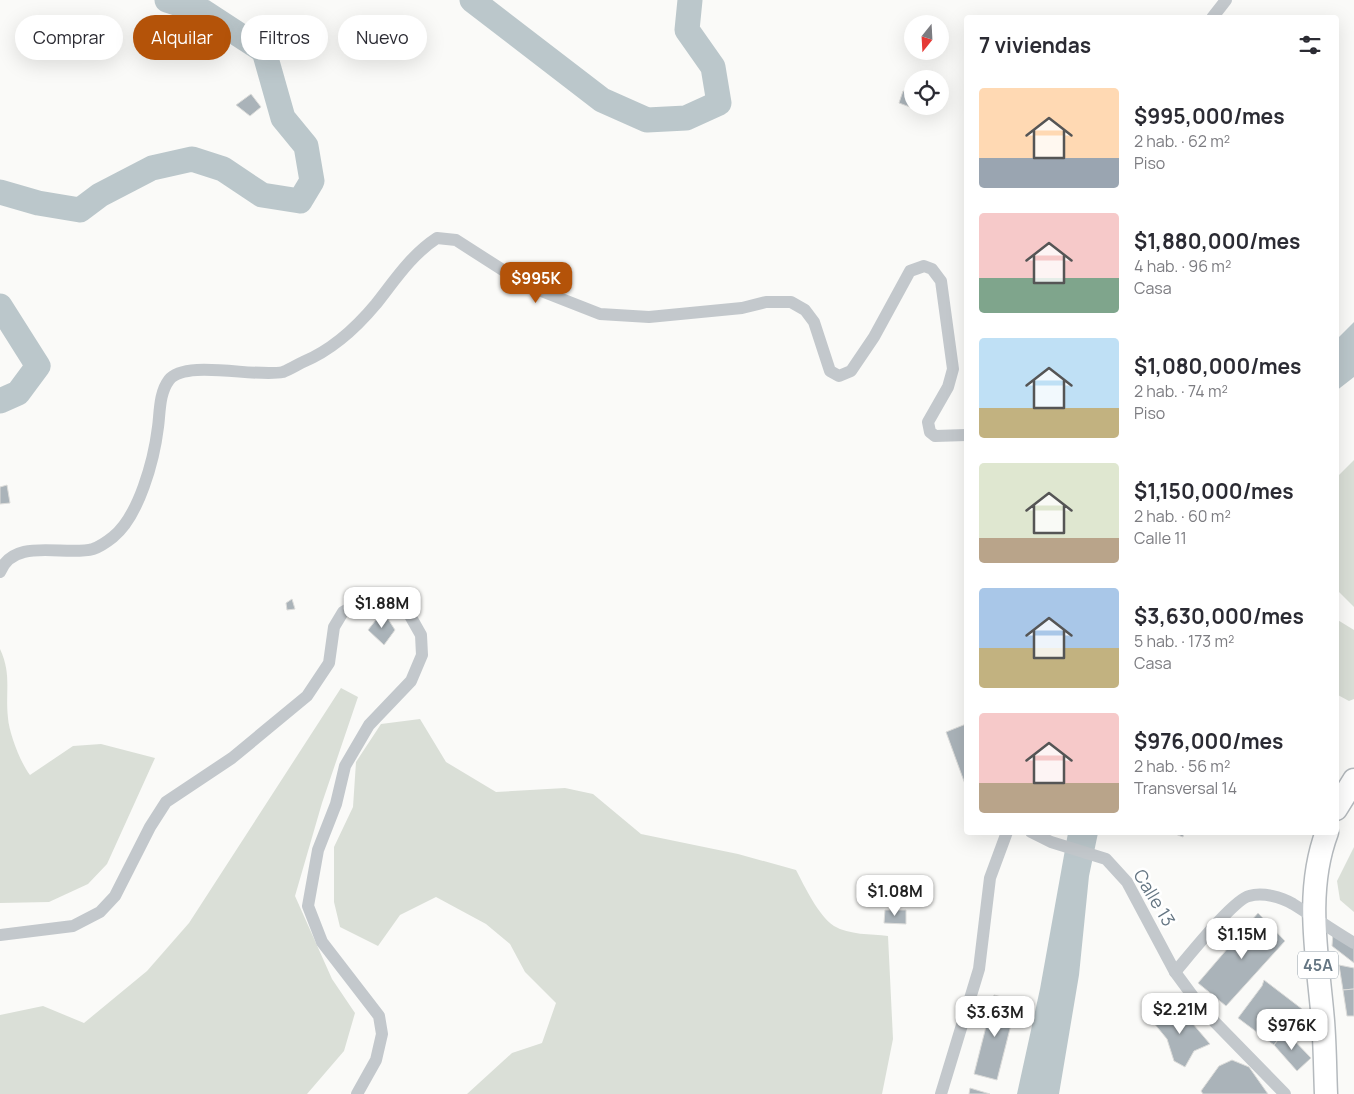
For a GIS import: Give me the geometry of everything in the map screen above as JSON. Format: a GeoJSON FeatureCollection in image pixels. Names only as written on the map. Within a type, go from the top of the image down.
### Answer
{"type":"FeatureCollection","features":[{"type":"Feature","properties":{"kind":"highway"},"geometry":{"type":"LineString","coordinates":[[1339,804],[1354,780]]}},
{"type":"Feature","properties":{"kind":"highway","name":"45A"},"geometry":{"type":"LineString","coordinates":[[1326,835],[1318,864],[1313,919],[1323,1023],[1326,1094]]}},
{"type":"Feature","properties":{"kind":"street"},"geometry":{"type":"LineString","coordinates":[[1214,15],[1226,0]]}},
{"type":"Feature","properties":{"kind":"street"},"geometry":{"type":"LineString","coordinates":[[0,572],[7,560],[16,555],[33,551],[94,549],[114,536],[138,504],[150,467],[162,394],[168,381],[174,375],[182,371],[197,370],[244,373],[282,372],[322,354],[355,327],[421,248],[437,238],[456,240],[526,285],[600,314],[658,316],[742,308],[766,302],[791,302],[805,310],[814,322],[830,371],[839,376],[851,371],[860,358],[910,271],[924,266],[932,269],[941,281],[953,369],[948,387],[928,422],[928,427],[935,436],[964,436]]}},
{"type":"Feature","properties":{"kind":"street"},"geometry":{"type":"LineString","coordinates":[[0,935],[73,926],[100,912],[115,896],[150,827],[166,802],[232,758],[307,696],[329,663],[334,627],[344,612],[359,603],[381,600],[408,612],[421,635],[422,655],[411,681],[369,725],[345,766],[336,804],[318,850],[308,906],[322,942],[379,1016],[382,1034],[376,1060],[357,1094]]}},
{"type":"Feature","properties":{"kind":"street"},"geometry":{"type":"LineString","coordinates":[[941,1094],[979,969],[990,878],[1006,835]]}},
{"type":"Feature","properties":{"kind":"street","name":"Calle 13"},"geometry":{"type":"LineString","coordinates":[[1037,835],[1051,842],[1106,859],[1127,882],[1175,972],[1203,1010],[1285,1094]]}},
{"type":"Feature","properties":{"kind":"street"},"geometry":{"type":"LineString","coordinates":[[1175,972],[1215,925],[1248,896],[1271,895],[1292,903],[1313,919],[1354,943]]}},
{"type":"Feature","properties":{"kind":"shaded area"},"geometry":{"type":"Polygon","coordinates":[[[1354,322],[1354,377],[1339,389],[1339,337],[1354,322]]]}},
{"type":"Feature","properties":{"kind":"shaded area"},"geometry":{"type":"Polygon","coordinates":[[[1354,460],[1354,607],[1339,592],[1339,475],[1354,460]]]}},
{"type":"Feature","properties":{"kind":"shaded area"},"geometry":{"type":"Polygon","coordinates":[[[1339,621],[1354,630],[1354,699],[1349,701],[1339,696],[1339,621]]]}},
{"type":"Feature","properties":{"kind":"shaded area"},"geometry":{"type":"Polygon","coordinates":[[[0,649],[4,658],[7,675],[9,724],[19,756],[30,775],[73,746],[101,744],[155,758],[107,864],[88,884],[49,902],[0,903],[0,649]]]}},
{"type":"Feature","properties":{"kind":"shaded area"},"geometry":{"type":"Polygon","coordinates":[[[341,688],[358,697],[322,803],[295,896],[332,979],[355,1013],[344,1051],[307,1094],[0,1094],[0,1015],[43,1006],[84,1023],[147,971],[189,923],[341,688]]]}},
{"type":"Feature","properties":{"kind":"shaded area"},"geometry":{"type":"Polygon","coordinates":[[[420,719],[446,762],[496,792],[565,788],[593,794],[641,834],[738,854],[796,870],[817,908],[834,926],[853,933],[888,936],[893,1039],[882,1094],[467,1094],[512,1053],[542,1043],[556,1003],[525,972],[510,944],[486,924],[436,897],[400,915],[378,946],[340,927],[334,902],[334,847],[353,807],[356,762],[381,724],[420,719]]]}},
{"type":"Feature","properties":{"kind":"shaded area"},"geometry":{"type":"Polygon","coordinates":[[[1068,835],[1098,835],[1089,876],[1079,975],[1059,1094],[1017,1094],[1040,989],[1068,835]]]}},
{"type":"Feature","properties":{"kind":"shaded area"},"geometry":{"type":"Polygon","coordinates":[[[1354,847],[1354,912],[1340,900],[1337,881],[1354,847]]]}},
{"type":"Feature","properties":{"kind":"building"},"geometry":{"type":"Polygon","coordinates":[[[903,91],[904,91],[904,105],[899,103],[903,91]]]}},
{"type":"Feature","properties":{"kind":"building"},"geometry":{"type":"Polygon","coordinates":[[[251,94],[261,107],[250,116],[236,105],[251,94]]]}},
{"type":"Feature","properties":{"kind":"building"},"geometry":{"type":"Polygon","coordinates":[[[7,485],[10,503],[0,504],[0,487],[7,485]]]}},
{"type":"Feature","properties":{"kind":"building"},"geometry":{"type":"Polygon","coordinates":[[[292,599],[295,609],[287,610],[286,603],[292,599]]]}},
{"type":"Feature","properties":{"kind":"building"},"geometry":{"type":"Polygon","coordinates":[[[383,611],[395,630],[384,645],[368,630],[383,611]]]}},
{"type":"Feature","properties":{"kind":"building"},"geometry":{"type":"Polygon","coordinates":[[[964,725],[964,781],[946,732],[964,725]]]}},
{"type":"Feature","properties":{"kind":"building"},"geometry":{"type":"Polygon","coordinates":[[[885,910],[906,910],[906,924],[884,923],[885,910]]]}},
{"type":"Feature","properties":{"kind":"building"},"geometry":{"type":"Polygon","coordinates":[[[1258,913],[1285,941],[1226,1006],[1198,983],[1258,913]]]}},
{"type":"Feature","properties":{"kind":"building"},"geometry":{"type":"Polygon","coordinates":[[[1333,933],[1354,947],[1354,963],[1332,946],[1333,933]]]}},
{"type":"Feature","properties":{"kind":"building"},"geometry":{"type":"Polygon","coordinates":[[[1339,965],[1354,968],[1354,989],[1343,990],[1339,965]]]}},
{"type":"Feature","properties":{"kind":"building"},"geometry":{"type":"Polygon","coordinates":[[[1264,980],[1302,1009],[1274,1045],[1238,1018],[1262,986],[1264,980]]]}},
{"type":"Feature","properties":{"kind":"building"},"geometry":{"type":"Polygon","coordinates":[[[1354,989],[1354,1016],[1347,1016],[1343,990],[1354,989]]]}},
{"type":"Feature","properties":{"kind":"building"},"geometry":{"type":"Polygon","coordinates":[[[994,995],[1017,1001],[997,1080],[974,1074],[994,995]]]}},
{"type":"Feature","properties":{"kind":"building"},"geometry":{"type":"Polygon","coordinates":[[[1176,1004],[1210,1044],[1194,1051],[1185,1067],[1174,1061],[1167,1039],[1153,1022],[1176,1004]]]}},
{"type":"Feature","properties":{"kind":"building"},"geometry":{"type":"Polygon","coordinates":[[[1285,1031],[1311,1058],[1297,1071],[1274,1045],[1285,1031]]]}},
{"type":"Feature","properties":{"kind":"building"},"geometry":{"type":"Polygon","coordinates":[[[1232,1060],[1249,1067],[1268,1094],[1203,1094],[1201,1091],[1219,1066],[1232,1060]]]}},
{"type":"Feature","properties":{"kind":"building"},"geometry":{"type":"Polygon","coordinates":[[[970,1088],[990,1094],[969,1094],[970,1088]]]}},
{"type":"Feature","properties":{"kind":"waterway"},"geometry":{"type":"LineString","coordinates":[[0,192],[38,203],[80,210],[100,195],[152,168],[192,159],[223,169],[262,195],[300,201],[312,181],[306,146],[283,118],[264,51],[204,12],[167,0]]}},
{"type":"Feature","properties":{"kind":"waterway"},"geometry":{"type":"LineString","coordinates":[[472,0],[602,100],[647,120],[686,118],[719,103],[713,67],[687,30],[690,0]]}},
{"type":"Feature","properties":{"kind":"waterway"},"geometry":{"type":"LineString","coordinates":[[0,306],[38,366],[18,393],[0,401]]}}]}
